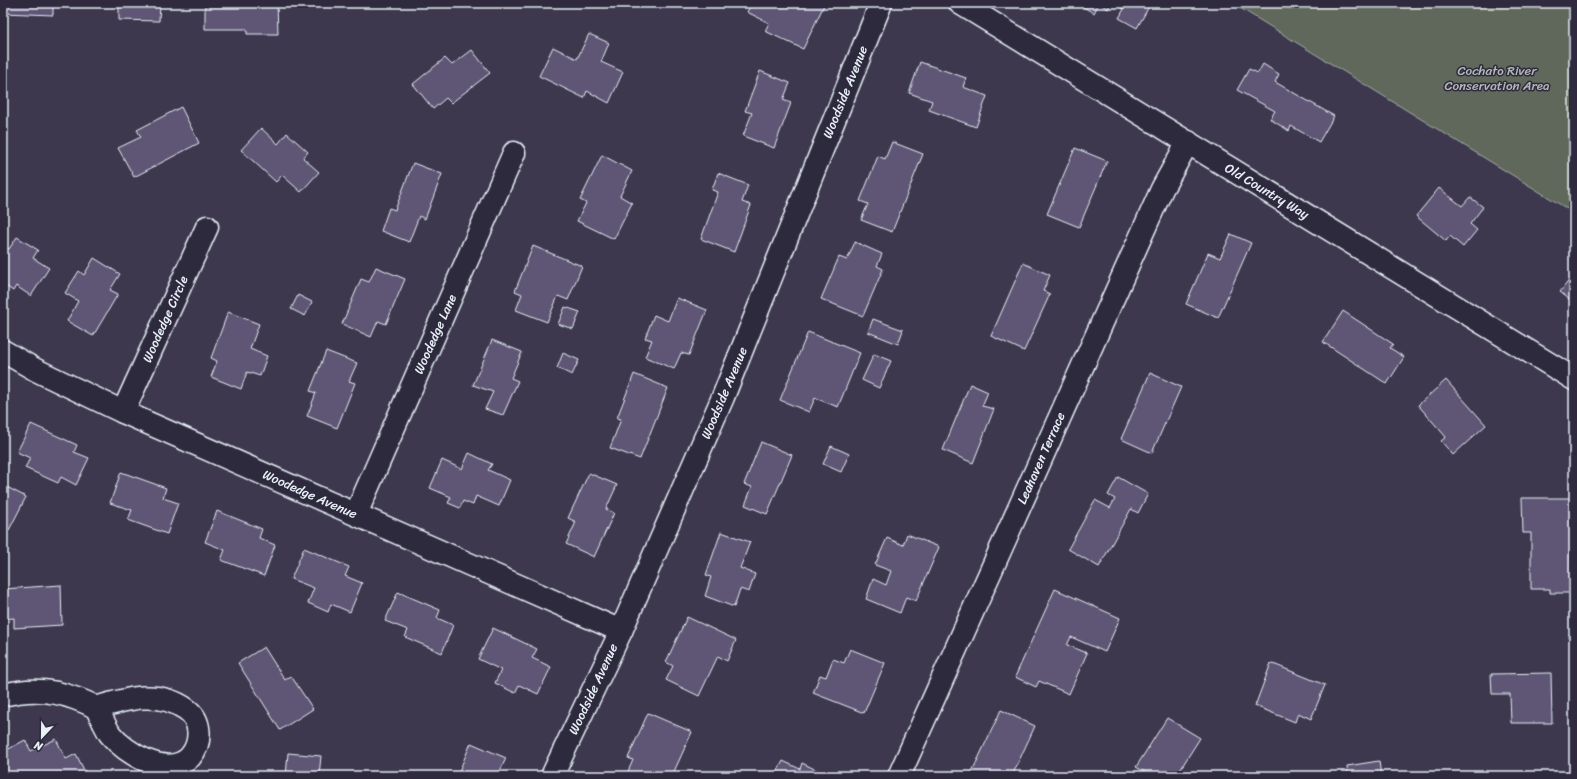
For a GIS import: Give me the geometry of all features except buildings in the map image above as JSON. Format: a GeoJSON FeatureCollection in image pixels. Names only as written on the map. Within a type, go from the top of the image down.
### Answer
{"type":"FeatureCollection","features":[{"type":"Feature","properties":{"kind":"street","name":"Woodside Avenue"},"geometry":{"type":"LineString","coordinates":[[552,776],[621,631],[734,371],[881,3]]}},
{"type":"Feature","properties":{"kind":"street","name":"Old Country Way"},"geometry":{"type":"LineString","coordinates":[[960,3],[1574,379]]}},
{"type":"Feature","properties":{"kind":"street","name":"Leahaven Terrace"},"geometry":{"type":"LineString","coordinates":[[899,776],[1169,173],[1188,142]]}},
{"type":"Feature","properties":{"kind":"street","name":"Woodedge Lane"},"geometry":{"type":"LineString","coordinates":[[356,514],[514,153]]}},
{"type":"Feature","properties":{"kind":"street","name":"Woodedge Circle"},"geometry":{"type":"LineString","coordinates":[[123,412],[207,227]]}},
{"type":"Feature","properties":{"kind":"street","name":"Woodedge Avenue"},"geometry":{"type":"LineString","coordinates":[[3,351],[42,373],[123,412],[621,631]]}},
{"type":"Feature","properties":{"kind":"street"},"geometry":{"type":"LineString","coordinates":[[3,695],[22,690],[37,689],[53,691],[75,698],[96,708]]}},
{"type":"Feature","properties":{"kind":"green space","name":"Cochato River Conservation Area"},"geometry":{"type":"Polygon","coordinates":[[[1232,3],[1574,3],[1574,213],[1232,3]]]}}]}
